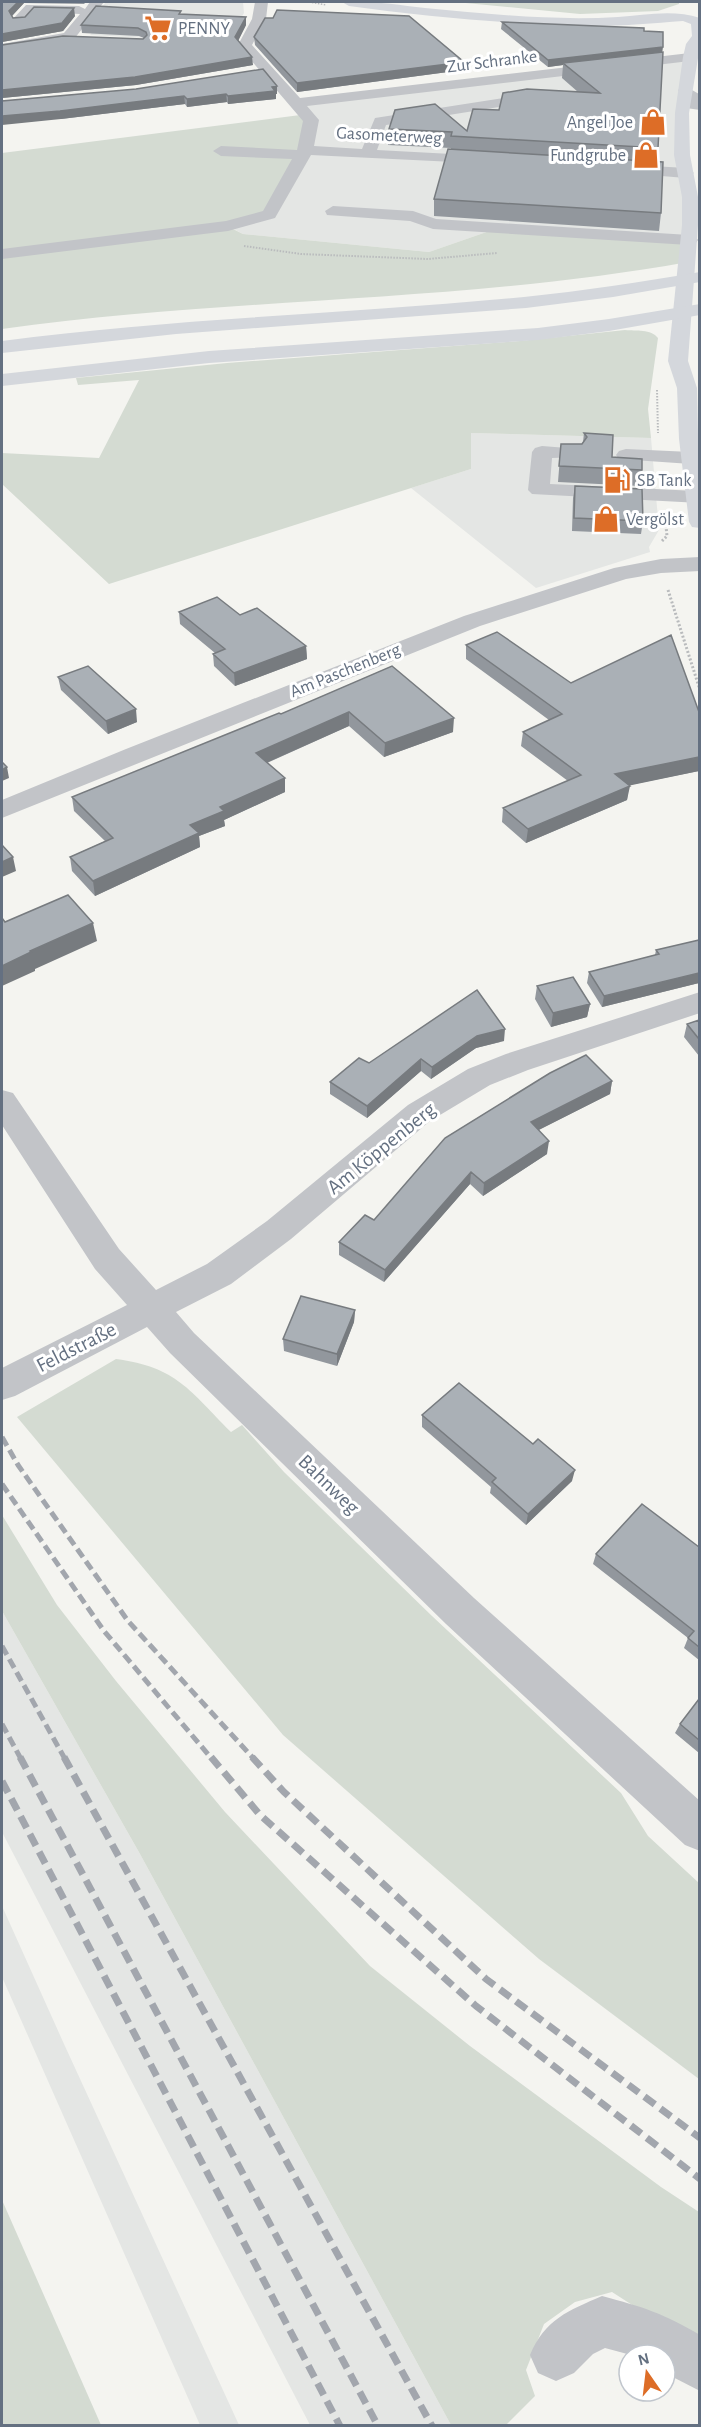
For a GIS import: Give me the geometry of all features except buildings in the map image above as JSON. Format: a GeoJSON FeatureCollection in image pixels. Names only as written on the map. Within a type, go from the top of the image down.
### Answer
{"type":"FeatureCollection","features":[{"type":"Feature","properties":{"kind":"main road"},"geometry":{"type":"LineString","coordinates":[[349,2],[467,16],[597,22],[674,29],[690,36],[692,50]]}},
{"type":"Feature","properties":{"kind":"main road"},"geometry":{"type":"LineString","coordinates":[[597,22],[699,18],[699,36],[692,50],[682,113],[682,155],[690,197],[689,240],[694,261],[691,311],[680,337],[678,361],[687,388],[699,522]]}},
{"type":"Feature","properties":{"kind":"main road"},"geometry":{"type":"LineString","coordinates":[[627,272],[694,261]]}},
{"type":"Feature","properties":{"kind":"main road"},"geometry":{"type":"LineString","coordinates":[[639,295],[699,277]]}},
{"type":"Feature","properties":{"kind":"main road"},"geometry":{"type":"LineString","coordinates":[[391,296],[570,279]]}},
{"type":"Feature","properties":{"kind":"main road"},"geometry":{"type":"LineString","coordinates":[[2,362],[102,348],[449,324],[639,295],[699,292]]}},
{"type":"Feature","properties":{"kind":"main road"},"geometry":{"type":"LineString","coordinates":[[2,347],[123,332],[204,340],[470,340],[609,325],[691,311]]}},
{"type":"Feature","properties":{"kind":"main road"},"geometry":{"type":"LineString","coordinates":[[609,325],[653,328],[680,337]]}},
{"type":"Feature","properties":{"kind":"main road"},"geometry":{"type":"LineString","coordinates":[[2,380],[204,340]]}},
{"type":"Feature","properties":{"kind":"main road"},"geometry":{"type":"LineString","coordinates":[[687,388],[699,368]]}},
{"type":"Feature","properties":{"kind":"street"},"geometry":{"type":"LineString","coordinates":[[261,2],[259,19],[245,45],[297,103]]}},
{"type":"Feature","properties":{"kind":"street"},"geometry":{"type":"LineString","coordinates":[[19,20],[31,8],[93,6]]}},
{"type":"Feature","properties":{"kind":"street"},"geometry":{"type":"LineString","coordinates":[[64,39],[93,6]]}},
{"type":"Feature","properties":{"kind":"street"},"geometry":{"type":"LineString","coordinates":[[2,48],[64,39],[79,41]]}},
{"type":"Feature","properties":{"kind":"street","name":"Zur Schranke"},"geometry":{"type":"LineString","coordinates":[[297,103],[692,50]]}},
{"type":"Feature","properties":{"kind":"street"},"geometry":{"type":"LineString","coordinates":[[249,73],[267,70]]}},
{"type":"Feature","properties":{"kind":"street"},"geometry":{"type":"LineString","coordinates":[[685,90],[692,94],[692,105],[699,106]]}},
{"type":"Feature","properties":{"kind":"street"},"geometry":{"type":"LineString","coordinates":[[368,153],[380,121],[552,94]]}},
{"type":"Feature","properties":{"kind":"street","name":"Gasometerweg"},"geometry":{"type":"LineString","coordinates":[[2,254],[202,229],[252,221],[269,214],[304,152],[311,120],[297,103]]}},
{"type":"Feature","properties":{"kind":"street"},"geometry":{"type":"LineString","coordinates":[[442,158],[459,109]]}},
{"type":"Feature","properties":{"kind":"street"},"geometry":{"type":"LineString","coordinates":[[682,113],[699,115]]}},
{"type":"Feature","properties":{"kind":"street"},"geometry":{"type":"LineString","coordinates":[[221,151],[304,152]]}},
{"type":"Feature","properties":{"kind":"street","name":"Gasometerweg"},"geometry":{"type":"LineString","coordinates":[[304,152],[368,153],[499,161]]}},
{"type":"Feature","properties":{"kind":"street"},"geometry":{"type":"LineString","coordinates":[[603,168],[686,173]]}},
{"type":"Feature","properties":{"kind":"street"},"geometry":{"type":"LineString","coordinates":[[333,211],[413,216],[433,224],[689,240]]}},
{"type":"Feature","properties":{"kind":"street"},"geometry":{"type":"LineString","coordinates":[[573,453],[542,452],[539,490],[692,458]]}},
{"type":"Feature","properties":{"kind":"street"},"geometry":{"type":"LineString","coordinates":[[626,473],[697,497]]}},
{"type":"Feature","properties":{"kind":"street","name":"Am Paschenberg"},"geometry":{"type":"LineString","coordinates":[[2,810],[146,749],[472,621],[622,573],[661,566],[699,564]]}},
{"type":"Feature","properties":{"kind":"street","name":"Am Köppenberg"},"geometry":{"type":"LineString","coordinates":[[151,1309],[198,1287],[241,1259],[288,1223],[419,1113],[469,1083],[517,1062],[699,1002]]}},
{"type":"Feature","properties":{"kind":"street","name":"Bahnweg"},"geometry":{"type":"LineString","coordinates":[[2,1101],[107,1259],[182,1343],[460,1611],[699,1830]]}},
{"type":"Feature","properties":{"kind":"street","name":"Feldstraße"},"geometry":{"type":"LineString","coordinates":[[2,1385],[151,1309]]}},
{"type":"Feature","properties":{"kind":"street"},"geometry":{"type":"LineString","coordinates":[[556,2355],[575,2336],[602,2322],[650,2334],[699,2365]]}},
{"type":"Feature","properties":{"kind":"path"},"geometry":{"type":"LineString","coordinates":[[202,229],[229,243],[265,251],[302,255],[428,259],[503,252]]}},
{"type":"Feature","properties":{"kind":"shaded area"},"geometry":{"type":"Polygon","coordinates":[[[106,2],[243,2],[244,13],[227,42],[90,35],[104,18],[95,16],[106,2]]]}},
{"type":"Feature","properties":{"kind":"shaded area"},"geometry":{"type":"Polygon","coordinates":[[[455,2],[679,2],[679,4],[658,11],[580,14],[455,2]]]}},
{"type":"Feature","properties":{"kind":"shaded area"},"geometry":{"type":"Polygon","coordinates":[[[690,57],[686,85],[689,240],[498,228],[429,252],[243,234],[228,226],[305,150],[297,103],[690,57]]]}},
{"type":"Feature","properties":{"kind":"shaded area"},"geometry":{"type":"Polygon","coordinates":[[[308,114],[311,120],[269,214],[229,227],[243,234],[429,252],[498,228],[689,240],[688,262],[517,285],[173,311],[2,329],[2,153],[308,114]]]}},
{"type":"Feature","properties":{"kind":"shaded area"},"geometry":{"type":"Polygon","coordinates":[[[625,330],[647,332],[658,338],[648,409],[651,438],[471,433],[471,469],[109,584],[2,484],[2,453],[99,458],[139,380],[78,385],[76,378],[227,363],[520,341],[625,330]]]}},
{"type":"Feature","properties":{"kind":"shaded area"},"geometry":{"type":"Polygon","coordinates":[[[471,433],[651,438],[659,530],[649,547],[650,552],[536,588],[411,488],[471,469],[471,433]]]}},
{"type":"Feature","properties":{"kind":"shaded area"},"geometry":{"type":"Polygon","coordinates":[[[116,1359],[154,1368],[181,1383],[231,1432],[242,1425],[284,1472],[432,1616],[621,1793],[648,1836],[699,1883],[699,2079],[539,1959],[283,1735],[17,1417],[116,1359]]]}},
{"type":"Feature","properties":{"kind":"shaded area"},"geometry":{"type":"Polygon","coordinates":[[[2,1515],[57,1605],[116,1681],[225,1812],[370,1966],[470,2046],[661,2187],[699,2212],[699,2348],[612,2292],[575,2302],[544,2324],[526,2370],[535,2396],[506,2425],[451,2425],[140,1854],[2,1611],[2,1515]]]}},
{"type":"Feature","properties":{"kind":"shaded area"},"geometry":{"type":"Polygon","coordinates":[[[2,1611],[140,1854],[451,2425],[310,2425],[2,1832],[2,1611]]]}},
{"type":"Feature","properties":{"kind":"shaded area"},"geometry":{"type":"Polygon","coordinates":[[[2,1906],[239,2425],[200,2425],[2,1977],[2,1906]]]}},
{"type":"Feature","properties":{"kind":"shaded area"},"geometry":{"type":"Polygon","coordinates":[[[2,2200],[101,2425],[2,2425],[2,2200]]]}},
{"type":"Feature","properties":{"kind":"railway"},"geometry":{"type":"LineString","coordinates":[[2,1437],[18,1465],[128,1621],[254,1759]]}},
{"type":"Feature","properties":{"kind":"railway"},"geometry":{"type":"LineString","coordinates":[[2,1484],[104,1631],[212,1759]]}},
{"type":"Feature","properties":{"kind":"railway"},"geometry":{"type":"LineString","coordinates":[[2,1646],[65,1759]]}},
{"type":"Feature","properties":{"kind":"railway"},"geometry":{"type":"LineString","coordinates":[[2,1724],[21,1759]]}},
{"type":"Feature","properties":{"kind":"railway"},"geometry":{"type":"LineString","coordinates":[[20,1757],[378,2426]]}},
{"type":"Feature","properties":{"kind":"railway"},"geometry":{"type":"LineString","coordinates":[[64,1757],[432,2426]]}},
{"type":"Feature","properties":{"kind":"railway"},"geometry":{"type":"LineString","coordinates":[[211,1757],[260,1815],[476,2006],[700,2179]]}},
{"type":"Feature","properties":{"kind":"railway"},"geometry":{"type":"LineString","coordinates":[[252,1757],[284,1792],[486,1979],[700,2138]]}},
{"type":"Feature","properties":{"kind":"railway"},"geometry":{"type":"LineString","coordinates":[[2,1781],[340,2426]]}},
{"type":"Feature","properties":{"kind":"place","name":"PENNY"},"geometry":{"type":"Point","coordinates":[158,28]}},
{"type":"Feature","properties":{"kind":"place","name":"Angel Joe"},"geometry":{"type":"Point","coordinates":[653,122]}},
{"type":"Feature","properties":{"kind":"place","name":"Fundgrube"},"geometry":{"type":"Point","coordinates":[646,155]}},
{"type":"Feature","properties":{"kind":"place","name":"SB Tank"},"geometry":{"type":"Point","coordinates":[617,480]}},
{"type":"Feature","properties":{"kind":"place","name":"Vergölst"},"geometry":{"type":"Point","coordinates":[606,519]}}]}
